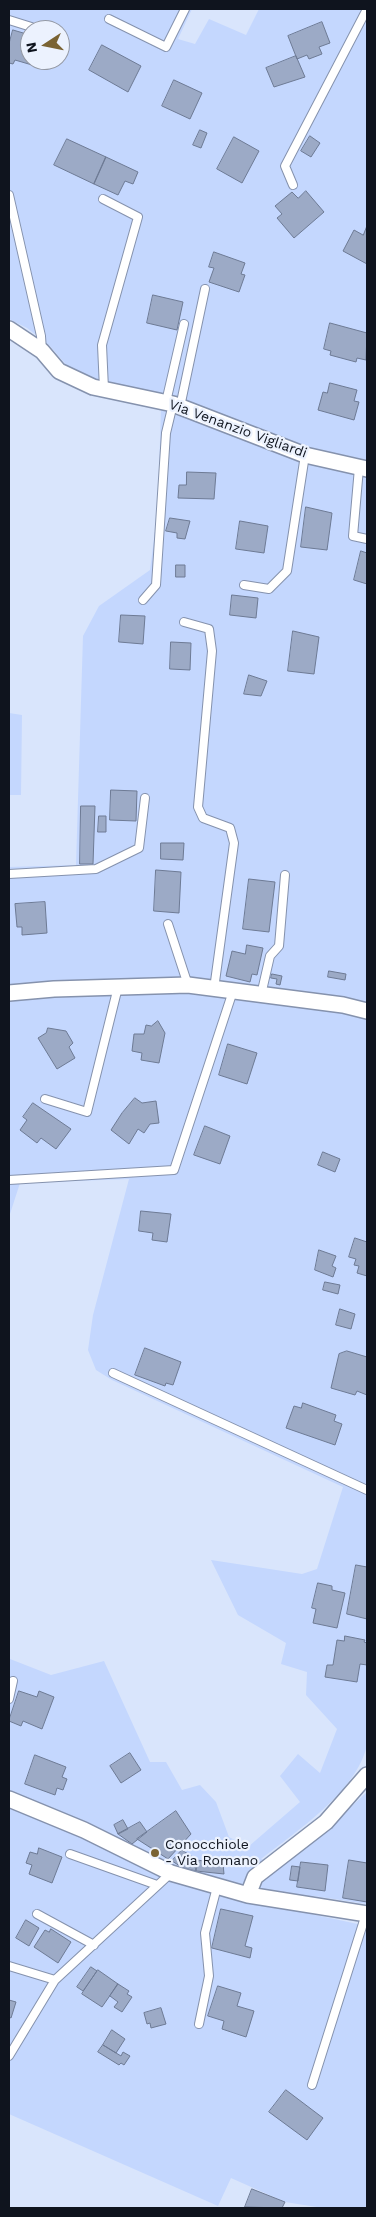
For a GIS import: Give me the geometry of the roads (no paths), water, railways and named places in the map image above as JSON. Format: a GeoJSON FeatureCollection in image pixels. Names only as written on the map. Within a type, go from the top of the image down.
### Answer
{"type":"FeatureCollection","features":[{"type":"Feature","properties":{"kind":"street","name":"Via Venanzio Vigliardi"},"geometry":{"type":"LineString","coordinates":[[9,329],[42,351],[59,371],[93,387],[173,404],[305,455],[363,469]]}},
{"type":"Feature","properties":{"kind":"street"},"geometry":{"type":"LineString","coordinates":[[9,993],[54,988],[188,985],[342,1005],[367,1012]]}},
{"type":"Feature","properties":{"kind":"street"},"geometry":{"type":"LineString","coordinates":[[248,1895],[255,1877],[326,1822],[367,1775]]}},
{"type":"Feature","properties":{"kind":"street"},"geometry":{"type":"LineString","coordinates":[[9,1798],[84,1830],[172,1873],[217,1888],[248,1895],[367,1914]]}},
{"type":"Feature","properties":{"kind":"lane"},"geometry":{"type":"LineString","coordinates":[[109,19],[166,47],[185,9]]}},
{"type":"Feature","properties":{"kind":"lane"},"geometry":{"type":"LineString","coordinates":[[293,185],[285,166],[367,9]]}},
{"type":"Feature","properties":{"kind":"lane"},"geometry":{"type":"LineString","coordinates":[[9,196],[41,336],[42,351]]}},
{"type":"Feature","properties":{"kind":"lane"},"geometry":{"type":"LineString","coordinates":[[103,198],[138,217],[102,345],[104,389]]}},
{"type":"Feature","properties":{"kind":"lane"},"geometry":{"type":"LineString","coordinates":[[143,600],[156,586],[166,432],[205,289]]}},
{"type":"Feature","properties":{"kind":"lane"},"geometry":{"type":"LineString","coordinates":[[173,404],[184,324]]}},
{"type":"Feature","properties":{"kind":"lane"},"geometry":{"type":"LineString","coordinates":[[244,585],[269,589],[287,571],[305,455]]}},
{"type":"Feature","properties":{"kind":"lane"},"geometry":{"type":"LineString","coordinates":[[363,469],[353,536],[367,539]]}},
{"type":"Feature","properties":{"kind":"lane"},"geometry":{"type":"LineString","coordinates":[[184,622],[209,628],[212,652],[198,807],[202,818],[230,828],[234,843],[214,989]]}},
{"type":"Feature","properties":{"kind":"lane"},"geometry":{"type":"LineString","coordinates":[[9,874],[96,869],[139,848],[145,798]]}},
{"type":"Feature","properties":{"kind":"lane"},"geometry":{"type":"LineString","coordinates":[[261,995],[270,956],[279,946],[285,875]]}},
{"type":"Feature","properties":{"kind":"lane"},"geometry":{"type":"LineString","coordinates":[[168,924],[188,985]]}},
{"type":"Feature","properties":{"kind":"lane"},"geometry":{"type":"LineString","coordinates":[[45,1099],[87,1112],[118,987]]}},
{"type":"Feature","properties":{"kind":"lane"},"geometry":{"type":"LineString","coordinates":[[9,1180],[174,1170],[233,991]]}},
{"type":"Feature","properties":{"kind":"lane"},"geometry":{"type":"LineString","coordinates":[[113,1373],[367,1490]]}},
{"type":"Feature","properties":{"kind":"lane"},"geometry":{"type":"LineString","coordinates":[[9,1699],[13,1681]]}},
{"type":"Feature","properties":{"kind":"lane"},"geometry":{"type":"LineString","coordinates":[[70,1854],[158,1886]]}},
{"type":"Feature","properties":{"kind":"lane"},"geometry":{"type":"LineString","coordinates":[[9,2056],[55,1980],[172,1873]]}},
{"type":"Feature","properties":{"kind":"lane"},"geometry":{"type":"LineString","coordinates":[[199,2024],[209,1976],[205,1933],[217,1888]]}},
{"type":"Feature","properties":{"kind":"lane"},"geometry":{"type":"LineString","coordinates":[[37,1914],[94,1945]]}},
{"type":"Feature","properties":{"kind":"lane"},"geometry":{"type":"LineString","coordinates":[[312,2085],[367,1914]]}},
{"type":"Feature","properties":{"kind":"lane"},"geometry":{"type":"LineString","coordinates":[[9,1966],[55,1980]]}},
{"type":"Feature","properties":{"kind":"place","name":"Conocchiole - Via Romano"},"geometry":{"type":"Point","coordinates":[155,1853]}}]}
